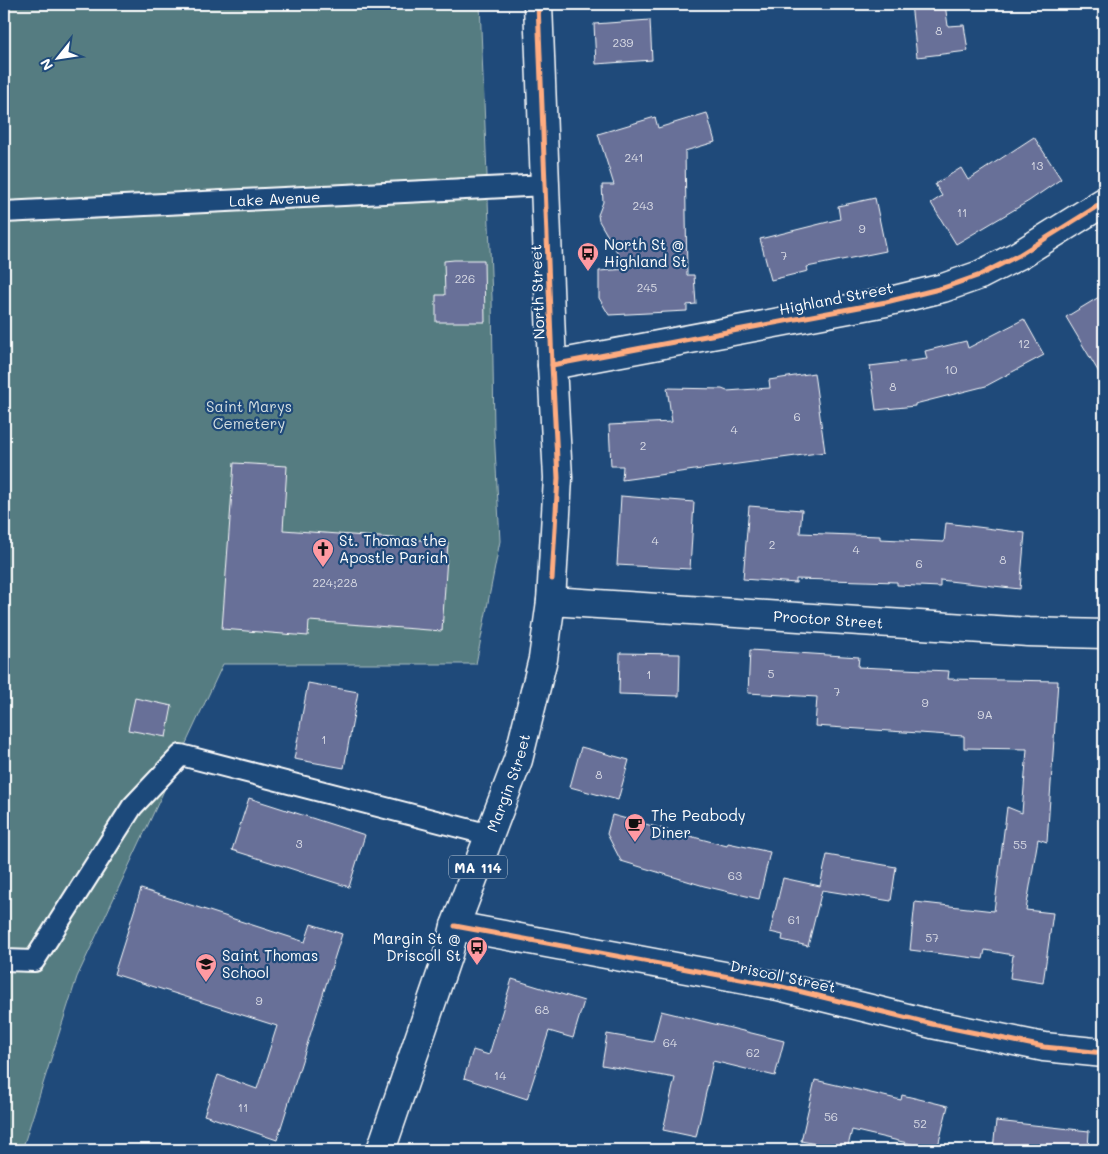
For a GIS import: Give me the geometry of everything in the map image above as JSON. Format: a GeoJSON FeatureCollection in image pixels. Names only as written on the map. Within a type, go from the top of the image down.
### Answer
{"type":"FeatureCollection","features":[{"type":"Feature","properties":{"kind":"main road","name":"North Street"},"geometry":{"type":"LineString","coordinates":[[538,4],[558,478],[552,590]]}},
{"type":"Feature","properties":{"kind":"main road","name":"Highland Street"},"geometry":{"type":"LineString","coordinates":[[552,365],[886,302],[943,288],[980,275],[1019,255],[1104,202]]}},
{"type":"Feature","properties":{"kind":"main road","name":"Proctor Street"},"geometry":{"type":"LineString","coordinates":[[552,590],[1028,632],[1104,634]]}},
{"type":"Feature","properties":{"kind":"main road","name":"Margin Street"},"geometry":{"type":"LineString","coordinates":[[381,1150],[456,926],[518,760],[543,660],[552,590]]}},
{"type":"Feature","properties":{"kind":"main road","name":"Driscoll Street"},"geometry":{"type":"LineString","coordinates":[[456,926],[778,986],[932,1024],[1044,1047],[1104,1054]]}},
{"type":"Feature","properties":{"kind":"lane","name":"Lake Avenue"},"geometry":{"type":"LineString","coordinates":[[4,212],[545,185]]}},
{"type":"Feature","properties":{"kind":"lane"},"geometry":{"type":"LineString","coordinates":[[4,960],[34,961],[132,807],[181,755],[490,835]]}},
{"type":"Feature","properties":{"kind":"green space","name":"Saint Marys Cemetery"},"geometry":{"type":"Polygon","coordinates":[[[4,4],[480,4],[492,298],[494,430],[500,541],[476,664],[223,664],[77,977],[22,1150],[4,1150],[4,4]]]}},
{"type":"Feature","properties":{"kind":"building"},"geometry":{"type":"Polygon","coordinates":[[[911,4],[945,4],[948,26],[964,25],[968,51],[917,57],[911,4]]]}},
{"type":"Feature","properties":{"kind":"building"},"geometry":{"type":"Polygon","coordinates":[[[650,20],[652,60],[596,64],[594,24],[650,20]]]}},
{"type":"Feature","properties":{"kind":"building"},"geometry":{"type":"Polygon","coordinates":[[[707,113],[715,142],[685,151],[687,275],[694,275],[696,304],[687,305],[687,311],[609,315],[599,298],[599,271],[627,269],[599,221],[598,215],[603,202],[602,185],[614,185],[598,134],[655,117],[658,128],[707,113]]]}},
{"type":"Feature","properties":{"kind":"building"},"geometry":{"type":"Polygon","coordinates":[[[1034,137],[1061,179],[1029,201],[956,244],[931,203],[942,196],[935,184],[961,168],[968,180],[1034,137]]]}},
{"type":"Feature","properties":{"kind":"building"},"geometry":{"type":"Polygon","coordinates":[[[875,198],[886,251],[807,267],[808,271],[771,280],[760,239],[840,219],[838,206],[875,198]]]}},
{"type":"Feature","properties":{"kind":"building"},"geometry":{"type":"Polygon","coordinates":[[[484,260],[485,322],[436,322],[436,295],[445,295],[444,261],[484,260]]]}},
{"type":"Feature","properties":{"kind":"building"},"geometry":{"type":"Polygon","coordinates":[[[1104,294],[1104,381],[1066,317],[1104,294]]]}},
{"type":"Feature","properties":{"kind":"building"},"geometry":{"type":"Polygon","coordinates":[[[1024,319],[1044,355],[986,386],[915,404],[915,406],[876,410],[870,366],[927,359],[925,351],[966,341],[968,348],[1024,319]]]}},
{"type":"Feature","properties":{"kind":"building"},"geometry":{"type":"Polygon","coordinates":[[[814,373],[825,452],[622,480],[623,466],[611,466],[609,425],[672,422],[667,388],[722,389],[727,391],[770,388],[769,380],[814,373]]]}},
{"type":"Feature","properties":{"kind":"building"},"geometry":{"type":"Polygon","coordinates":[[[234,463],[287,466],[283,530],[448,542],[442,631],[309,621],[308,636],[222,629],[234,463]]]}},
{"type":"Feature","properties":{"kind":"building"},"geometry":{"type":"Polygon","coordinates":[[[621,496],[694,502],[690,569],[617,565],[621,496]]]}},
{"type":"Feature","properties":{"kind":"building"},"geometry":{"type":"Polygon","coordinates":[[[749,506],[802,510],[800,533],[880,536],[880,539],[944,542],[946,523],[1025,533],[1020,589],[940,580],[940,587],[897,585],[897,582],[796,579],[796,583],[743,579],[749,506]]]}},
{"type":"Feature","properties":{"kind":"building"},"geometry":{"type":"Polygon","coordinates":[[[750,650],[859,657],[858,667],[949,671],[948,679],[1058,681],[1047,842],[1038,839],[1026,910],[1053,913],[1043,983],[1010,978],[1013,955],[985,950],[983,959],[910,950],[915,902],[994,911],[1007,807],[1022,813],[1027,749],[964,748],[964,736],[815,726],[817,697],[748,693],[750,650]]]}},
{"type":"Feature","properties":{"kind":"building"},"geometry":{"type":"Polygon","coordinates":[[[620,653],[680,654],[679,696],[619,694],[620,653]]]}},
{"type":"Feature","properties":{"kind":"building"},"geometry":{"type":"Polygon","coordinates":[[[308,683],[358,692],[344,768],[294,759],[308,683]]]}},
{"type":"Feature","properties":{"kind":"building"},"geometry":{"type":"Polygon","coordinates":[[[135,698],[172,706],[166,737],[128,730],[135,698]]]}},
{"type":"Feature","properties":{"kind":"building"},"geometry":{"type":"Polygon","coordinates":[[[581,747],[629,760],[618,800],[570,787],[581,747]]]}},
{"type":"Feature","properties":{"kind":"building"},"geometry":{"type":"Polygon","coordinates":[[[249,798],[365,835],[349,887],[232,850],[249,798]]]}},
{"type":"Feature","properties":{"kind":"building"},"geometry":{"type":"Polygon","coordinates":[[[612,815],[727,846],[728,843],[770,852],[759,899],[704,886],[621,861],[607,834],[612,815]]]}},
{"type":"Feature","properties":{"kind":"building"},"geometry":{"type":"Polygon","coordinates":[[[827,855],[896,867],[891,901],[822,890],[808,946],[782,940],[783,935],[770,932],[783,878],[820,886],[827,855]]]}},
{"type":"Feature","properties":{"kind":"building"},"geometry":{"type":"Polygon","coordinates":[[[141,889],[305,942],[311,924],[342,934],[277,1140],[204,1115],[218,1075],[257,1089],[277,1026],[114,974],[141,889]]]}},
{"type":"Feature","properties":{"kind":"building"},"geometry":{"type":"Polygon","coordinates":[[[512,979],[584,1001],[573,1038],[549,1031],[527,1099],[464,1078],[473,1050],[489,1055],[512,979]]]}},
{"type":"Feature","properties":{"kind":"building"},"geometry":{"type":"Polygon","coordinates":[[[661,1011],[784,1041],[775,1076],[713,1061],[696,1137],[663,1130],[675,1078],[602,1065],[607,1034],[653,1042],[661,1011]]]}},
{"type":"Feature","properties":{"kind":"building"},"geometry":{"type":"Polygon","coordinates":[[[815,1080],[901,1100],[902,1095],[948,1106],[937,1150],[852,1130],[847,1150],[801,1141],[815,1080]]]}},
{"type":"Feature","properties":{"kind":"building"},"geometry":{"type":"Polygon","coordinates":[[[996,1121],[1089,1131],[1088,1150],[993,1150],[996,1121]]]}},
{"type":"Feature","properties":{"kind":"cycle path"},"geometry":{"type":"LineString","coordinates":[[538,4],[558,478],[552,579]]}},
{"type":"Feature","properties":{"kind":"cycle path"},"geometry":{"type":"LineString","coordinates":[[552,365],[886,302],[943,288],[980,275],[1019,255],[1104,202]]}},
{"type":"Feature","properties":{"kind":"cycle path"},"geometry":{"type":"LineString","coordinates":[[455,926],[778,986],[932,1024],[1044,1047],[1104,1053]]}},
{"type":"Feature","properties":{"kind":"place","name":"North St @ Highland St"},"geometry":{"type":"Point","coordinates":[588,272]}},
{"type":"Feature","properties":{"kind":"place","name":"St. Thomas the Apostle Pariah"},"geometry":{"type":"Point","coordinates":[323,568]}},
{"type":"Feature","properties":{"kind":"place","name":"The Peabody Diner"},"geometry":{"type":"Point","coordinates":[635,843]}},
{"type":"Feature","properties":{"kind":"place","name":"Margin St @ Driscoll St"},"geometry":{"type":"Point","coordinates":[477,966]}},
{"type":"Feature","properties":{"kind":"place","name":"Saint Thomas School"},"geometry":{"type":"Point","coordinates":[206,983]}}]}
